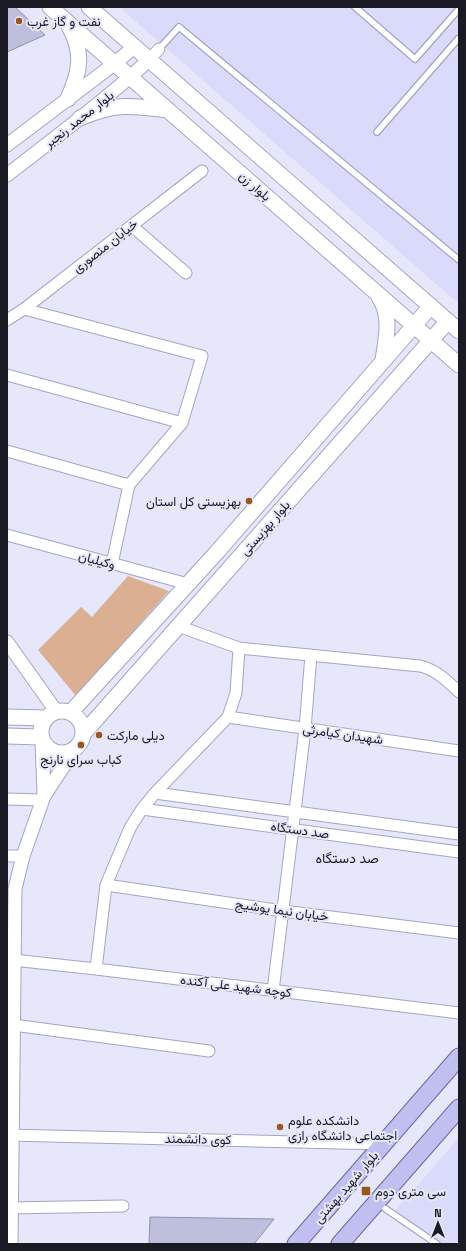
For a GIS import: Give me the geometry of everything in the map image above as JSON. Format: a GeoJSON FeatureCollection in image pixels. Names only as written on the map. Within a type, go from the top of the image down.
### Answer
{"type":"FeatureCollection","features":[{"type":"Feature","properties":{"kind":"main road","name":"بلوار زن"},"geometry":{"type":"LineString","coordinates":[[50,7],[459,365]]}},
{"type":"Feature","properties":{"kind":"main road","name":"بلوار زن"},"geometry":{"type":"LineString","coordinates":[[89,7],[134,47],[154,54],[453,326]]}},
{"type":"Feature","properties":{"kind":"main road"},"geometry":{"type":"LineString","coordinates":[[67,22],[77,42],[79,61],[77,77],[68,99]]}},
{"type":"Feature","properties":{"kind":"main road"},"geometry":{"type":"LineString","coordinates":[[80,118],[106,108],[118,106],[138,106],[168,110]]}},
{"type":"Feature","properties":{"kind":"main road"},"geometry":{"type":"LineString","coordinates":[[377,292],[385,305],[387,320],[382,361]]}},
{"type":"Feature","properties":{"kind":"main road","name":"بلوار بهزیستی"},"geometry":{"type":"LineString","coordinates":[[57,714],[188,584],[431,306]]}},
{"type":"Feature","properties":{"kind":"main road","name":"بلوار بهزیستی"},"geometry":{"type":"LineString","coordinates":[[80,740],[178,626],[431,340],[453,326]]}},
{"type":"Feature","properties":{"kind":"main road"},"geometry":{"type":"LineString","coordinates":[[218,551],[232,566]]}},
{"type":"Feature","properties":{"kind":"main road"},"geometry":{"type":"LineString","coordinates":[[7,717],[57,714],[76,716],[80,721],[82,728],[80,740],[72,750],[60,753],[48,748],[42,738],[41,727],[57,714]]}},
{"type":"Feature","properties":{"kind":"main road"},"geometry":{"type":"LineString","coordinates":[[7,736],[42,738]]}},
{"type":"Feature","properties":{"kind":"main road","name":"بلوار شهید بهشتی"},"geometry":{"type":"LineString","coordinates":[[296,1244],[459,1057]]}},
{"type":"Feature","properties":{"kind":"main road"},"geometry":{"type":"LineString","coordinates":[[340,1244],[459,1108]]}},
{"type":"Feature","properties":{"kind":"street","name":"بلوار محمد رنجبر"},"geometry":{"type":"LineString","coordinates":[[7,145],[114,64],[134,47]]}},
{"type":"Feature","properties":{"kind":"street","name":"بلوار محمد رنجبر"},"geometry":{"type":"LineString","coordinates":[[7,175],[130,78],[154,54]]}},
{"type":"Feature","properties":{"kind":"street","name":"خیابان منصوری"},"geometry":{"type":"LineString","coordinates":[[7,320],[24,309],[202,171]]}},
{"type":"Feature","properties":{"kind":"street"},"geometry":{"type":"LineString","coordinates":[[132,226],[186,273]]}},
{"type":"Feature","properties":{"kind":"street"},"geometry":{"type":"LineString","coordinates":[[24,309],[202,356],[182,423],[129,485],[112,564]]}},
{"type":"Feature","properties":{"kind":"street"},"geometry":{"type":"LineString","coordinates":[[7,375],[182,423]]}},
{"type":"Feature","properties":{"kind":"street"},"geometry":{"type":"LineString","coordinates":[[7,451],[129,485]]}},
{"type":"Feature","properties":{"kind":"street","name":"وکیلیان"},"geometry":{"type":"LineString","coordinates":[[7,535],[188,584]]}},
{"type":"Feature","properties":{"kind":"street"},"geometry":{"type":"LineString","coordinates":[[178,626],[239,648],[426,668],[441,675],[459,692]]}},
{"type":"Feature","properties":{"kind":"street"},"geometry":{"type":"LineString","coordinates":[[7,642],[57,714]]}},
{"type":"Feature","properties":{"kind":"street"},"geometry":{"type":"LineString","coordinates":[[96,969],[106,885],[130,828],[142,809],[155,793],[228,717],[236,693],[239,648]]}},
{"type":"Feature","properties":{"kind":"street"},"geometry":{"type":"LineString","coordinates":[[273,991],[305,729],[311,655]]}},
{"type":"Feature","properties":{"kind":"street","name":"شهیدان کیامرثی"},"geometry":{"type":"LineString","coordinates":[[228,717],[459,751]]}},
{"type":"Feature","properties":{"kind":"street"},"geometry":{"type":"LineString","coordinates":[[42,738],[43,798]]}},
{"type":"Feature","properties":{"kind":"street"},"geometry":{"type":"LineString","coordinates":[[10,1244],[10,1060],[13,1025],[10,986],[13,960],[10,914],[23,856],[43,798],[80,740]]}},
{"type":"Feature","properties":{"kind":"street","name":"صد دستگاه"},"geometry":{"type":"LineString","coordinates":[[155,793],[459,834]]}},
{"type":"Feature","properties":{"kind":"street"},"geometry":{"type":"LineString","coordinates":[[7,799],[43,798]]}},
{"type":"Feature","properties":{"kind":"street","name":"صد دستگاه"},"geometry":{"type":"LineString","coordinates":[[142,809],[459,852]]}},
{"type":"Feature","properties":{"kind":"street"},"geometry":{"type":"LineString","coordinates":[[7,856],[23,856]]}},
{"type":"Feature","properties":{"kind":"street","name":"خیابان نیما یوشیج"},"geometry":{"type":"LineString","coordinates":[[106,885],[282,911],[459,933]]}},
{"type":"Feature","properties":{"kind":"street","name":"کوچه شهید علی آکنده"},"geometry":{"type":"LineString","coordinates":[[13,960],[459,1014]]}},
{"type":"Feature","properties":{"kind":"street"},"geometry":{"type":"LineString","coordinates":[[13,1025],[209,1051]]}},
{"type":"Feature","properties":{"kind":"street","name":"کوی دانشمند"},"geometry":{"type":"LineString","coordinates":[[9,1135],[384,1144]]}},
{"type":"Feature","properties":{"kind":"street"},"geometry":{"type":"LineString","coordinates":[[9,1208],[123,1206]]}},
{"type":"Feature","properties":{"kind":"lane"},"geometry":{"type":"LineString","coordinates":[[355,7],[415,59],[459,9]]}},
{"type":"Feature","properties":{"kind":"lane"},"geometry":{"type":"LineString","coordinates":[[154,54],[179,27],[459,260]]}},
{"type":"Feature","properties":{"kind":"lane"},"geometry":{"type":"LineString","coordinates":[[377,132],[459,38]]}},
{"type":"Feature","properties":{"kind":"lane"},"geometry":{"type":"LineString","coordinates":[[376,1203],[437,1244]]}},
{"type":"Feature","properties":{"kind":"shaded area"},"geometry":{"type":"Polygon","coordinates":[[[119,7],[459,7],[459,304],[119,7]]]}},
{"type":"Feature","properties":{"kind":"shaded area"},"geometry":{"type":"Polygon","coordinates":[[[128,576],[169,591],[76,696],[38,650],[81,607],[92,617],[128,576]]]}},
{"type":"Feature","properties":{"kind":"shaded area"},"geometry":{"type":"Polygon","coordinates":[[[459,1138],[459,1244],[444,1244],[395,1211],[459,1138]]]}},
{"type":"Feature","properties":{"kind":"building","name":"نفت و گاز غرب"},"geometry":{"type":"Polygon","coordinates":[[[7,7],[15,7],[45,35],[7,52],[7,7]]]}},
{"type":"Feature","properties":{"kind":"building"},"geometry":{"type":"Polygon","coordinates":[[[150,1217],[274,1219],[254,1244],[149,1244],[150,1217]]]}},
{"type":"Feature","properties":{"kind":"place","name":"نفت و گاز غرب"},"geometry":{"type":"Point","coordinates":[19,21]}},
{"type":"Feature","properties":{"kind":"place","name":"بهزیستی کل استان"},"geometry":{"type":"Point","coordinates":[249,501]}},
{"type":"Feature","properties":{"kind":"place","name":"دیلی مارکت"},"geometry":{"type":"Point","coordinates":[99,735]}},
{"type":"Feature","properties":{"kind":"place","name":"کباب سرای نارنج"},"geometry":{"type":"Point","coordinates":[81,745]}},
{"type":"Feature","properties":{"kind":"place","name":"دانشکده علوم اجتماعی دانشگاه رازی"},"geometry":{"type":"Point","coordinates":[280,1127]}},
{"type":"Feature","properties":{"kind":"place","name":"سی متری دوم"},"geometry":{"type":"Point","coordinates":[366,1191]}},
{"type":"Feature","properties":{"kind":"district","name":"صد دستگاه"},"geometry":{"type":"Point","coordinates":[347,858]}}]}
